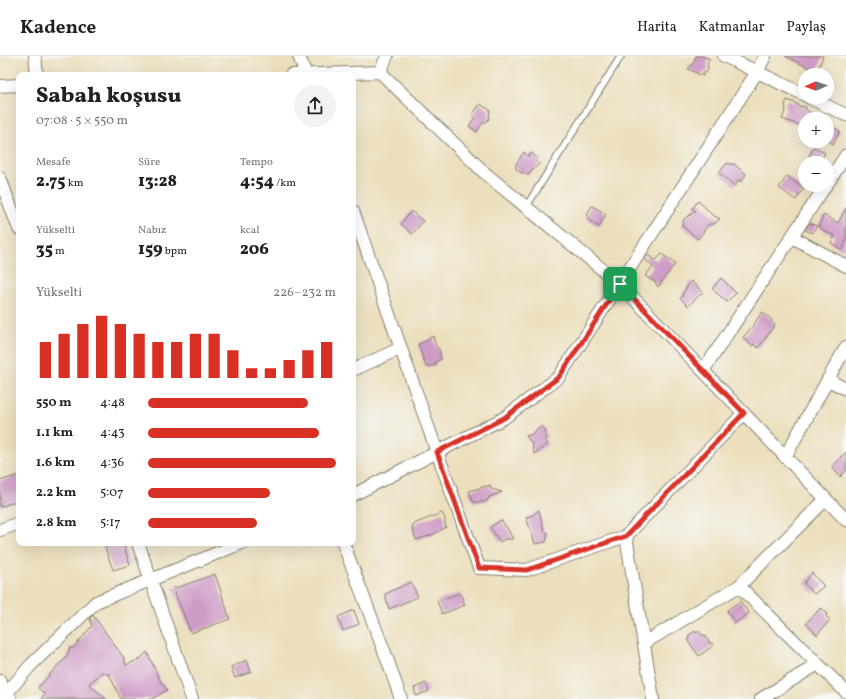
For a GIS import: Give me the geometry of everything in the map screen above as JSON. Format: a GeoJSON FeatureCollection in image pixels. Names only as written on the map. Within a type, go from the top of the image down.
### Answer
{"type":"FeatureCollection","features":[{"type":"Feature","properties":{"kind":"street"},"geometry":{"type":"LineString","coordinates":[[35,56],[37,72]]}},
{"type":"Feature","properties":{"kind":"street"},"geometry":{"type":"LineString","coordinates":[[299,56],[305,72]]}},
{"type":"Feature","properties":{"kind":"street"},"geometry":{"type":"LineString","coordinates":[[380,72],[387,56]]}},
{"type":"Feature","properties":{"kind":"street"},"geometry":{"type":"LineString","coordinates":[[724,56],[798,92]]}},
{"type":"Feature","properties":{"kind":"street"},"geometry":{"type":"LineString","coordinates":[[356,493],[504,418],[559,377],[757,72],[765,56]]}},
{"type":"Feature","properties":{"kind":"street"},"geometry":{"type":"LineString","coordinates":[[356,73],[380,72],[486,175],[620,284],[846,520]]}},
{"type":"Feature","properties":{"kind":"street"},"geometry":{"type":"LineString","coordinates":[[0,86],[16,85]]}},
{"type":"Feature","properties":{"kind":"street"},"geometry":{"type":"LineString","coordinates":[[823,104],[846,115]]}},
{"type":"Feature","properties":{"kind":"street"},"geometry":{"type":"LineString","coordinates":[[834,173],[846,155]]}},
{"type":"Feature","properties":{"kind":"street"},"geometry":{"type":"LineString","coordinates":[[0,178],[16,221]]}},
{"type":"Feature","properties":{"kind":"street"},"geometry":{"type":"LineString","coordinates":[[703,371],[822,192]]}},
{"type":"Feature","properties":{"kind":"street"},"geometry":{"type":"LineString","coordinates":[[356,231],[358,244],[401,348],[479,568],[527,570],[626,536],[744,413]]}},
{"type":"Feature","properties":{"kind":"street"},"geometry":{"type":"LineString","coordinates":[[792,237],[846,266]]}},
{"type":"Feature","properties":{"kind":"street"},"geometry":{"type":"LineString","coordinates":[[356,369],[401,348]]}},
{"type":"Feature","properties":{"kind":"street"},"geometry":{"type":"LineString","coordinates":[[785,457],[846,348]]}},
{"type":"Feature","properties":{"kind":"street"},"geometry":{"type":"LineString","coordinates":[[828,380],[846,389]]}},
{"type":"Feature","properties":{"kind":"street"},"geometry":{"type":"LineString","coordinates":[[644,643],[739,586],[826,499]]}},
{"type":"Feature","properties":{"kind":"street"},"geometry":{"type":"LineString","coordinates":[[0,530],[16,524]]}},
{"type":"Feature","properties":{"kind":"street"},"geometry":{"type":"LineString","coordinates":[[626,536],[653,699]]}},
{"type":"Feature","properties":{"kind":"street"},"geometry":{"type":"LineString","coordinates":[[139,546],[192,699]]}},
{"type":"Feature","properties":{"kind":"street"},"geometry":{"type":"LineString","coordinates":[[5,698],[30,666],[96,602],[151,580],[216,548],[226,546]]}},
{"type":"Feature","properties":{"kind":"street"},"geometry":{"type":"LineString","coordinates":[[344,546],[401,699]]}},
{"type":"Feature","properties":{"kind":"street"},"geometry":{"type":"LineString","coordinates":[[739,586],[846,692]]}},
{"type":"Feature","properties":{"kind":"street"},"geometry":{"type":"LineString","coordinates":[[761,699],[818,664]]}},
{"type":"Feature","properties":{"kind":"street"},"geometry":{"type":"LineString","coordinates":[[0,681],[5,698]]}},
{"type":"Feature","properties":{"kind":"lane"},"geometry":{"type":"LineString","coordinates":[[526,207],[621,56]]}},
{"type":"Feature","properties":{"kind":"building"},"geometry":{"type":"Polygon","coordinates":[[[696,56],[703,56],[710,59],[707,64],[708,69],[706,73],[703,72],[703,76],[688,69],[694,62],[696,56]]]}},
{"type":"Feature","properties":{"kind":"building"},"geometry":{"type":"Polygon","coordinates":[[[785,56],[823,56],[818,68],[809,68],[785,56]]]}},
{"type":"Feature","properties":{"kind":"building"},"geometry":{"type":"Polygon","coordinates":[[[787,100],[798,104],[798,106],[806,107],[805,109],[810,112],[798,112],[798,125],[782,119],[786,109],[785,105],[787,100]]]}},
{"type":"Feature","properties":{"kind":"building"},"geometry":{"type":"Polygon","coordinates":[[[480,104],[490,110],[489,119],[485,123],[483,122],[477,132],[469,126],[474,118],[473,114],[480,104]]]}},
{"type":"Feature","properties":{"kind":"building"},"geometry":{"type":"Polygon","coordinates":[[[834,128],[840,131],[834,142],[834,128]]]}},
{"type":"Feature","properties":{"kind":"building"},"geometry":{"type":"Polygon","coordinates":[[[813,148],[825,153],[823,156],[809,156],[813,148]]]}},
{"type":"Feature","properties":{"kind":"building"},"geometry":{"type":"Polygon","coordinates":[[[524,152],[528,156],[532,153],[541,162],[528,175],[523,172],[521,173],[516,169],[516,164],[524,152]]]}},
{"type":"Feature","properties":{"kind":"building"},"geometry":{"type":"Polygon","coordinates":[[[727,163],[734,164],[746,174],[742,181],[738,180],[735,186],[719,173],[727,163]]]}},
{"type":"Feature","properties":{"kind":"building"},"geometry":{"type":"Polygon","coordinates":[[[787,176],[798,184],[798,192],[801,192],[796,200],[779,188],[787,176]]]}},
{"type":"Feature","properties":{"kind":"building"},"geometry":{"type":"Polygon","coordinates":[[[698,201],[711,214],[720,219],[714,224],[709,224],[698,239],[682,226],[684,219],[696,211],[692,209],[698,201]]]}},
{"type":"Feature","properties":{"kind":"building"},"geometry":{"type":"Polygon","coordinates":[[[592,206],[606,214],[599,227],[587,219],[588,212],[592,206]]]}},
{"type":"Feature","properties":{"kind":"building"},"geometry":{"type":"Polygon","coordinates":[[[846,208],[846,241],[842,250],[831,243],[835,236],[818,226],[824,215],[838,223],[846,208]]]}},
{"type":"Feature","properties":{"kind":"building"},"geometry":{"type":"Polygon","coordinates":[[[411,211],[423,221],[412,234],[401,224],[411,211]]]}},
{"type":"Feature","properties":{"kind":"building"},"geometry":{"type":"Polygon","coordinates":[[[810,223],[817,226],[812,233],[805,230],[810,223]]]}},
{"type":"Feature","properties":{"kind":"building"},"geometry":{"type":"Polygon","coordinates":[[[662,254],[675,264],[658,287],[655,282],[645,276],[653,267],[645,259],[647,255],[656,260],[662,254]]]}},
{"type":"Feature","properties":{"kind":"building"},"geometry":{"type":"Polygon","coordinates":[[[721,278],[736,293],[727,302],[712,289],[721,278]]]}},
{"type":"Feature","properties":{"kind":"building"},"geometry":{"type":"Polygon","coordinates":[[[691,281],[703,292],[688,306],[680,298],[683,296],[682,294],[691,281]]]}},
{"type":"Feature","properties":{"kind":"building"},"geometry":{"type":"Polygon","coordinates":[[[762,312],[772,320],[771,322],[775,325],[758,348],[754,344],[752,346],[743,337],[762,312]]]}},
{"type":"Feature","properties":{"kind":"building"},"geometry":{"type":"Polygon","coordinates":[[[433,336],[435,344],[439,349],[441,359],[436,362],[436,365],[426,367],[418,344],[433,336]]]}},
{"type":"Feature","properties":{"kind":"building"},"geometry":{"type":"Polygon","coordinates":[[[542,426],[546,431],[545,433],[547,438],[544,440],[548,444],[534,454],[532,444],[526,436],[532,434],[542,426]]]}},
{"type":"Feature","properties":{"kind":"building"},"geometry":{"type":"Polygon","coordinates":[[[846,452],[846,471],[840,477],[832,467],[846,452]]]}},
{"type":"Feature","properties":{"kind":"building"},"geometry":{"type":"Polygon","coordinates":[[[16,476],[16,501],[0,507],[0,481],[16,476]]]}},
{"type":"Feature","properties":{"kind":"building"},"geometry":{"type":"Polygon","coordinates":[[[490,485],[491,489],[502,492],[489,497],[488,500],[483,502],[473,502],[469,491],[490,485]]]}},
{"type":"Feature","properties":{"kind":"building"},"geometry":{"type":"Polygon","coordinates":[[[539,510],[544,531],[548,533],[546,542],[535,544],[526,517],[533,515],[539,510]]]}},
{"type":"Feature","properties":{"kind":"building"},"geometry":{"type":"Polygon","coordinates":[[[442,513],[445,518],[446,527],[434,534],[416,540],[412,527],[416,523],[442,513]]]}},
{"type":"Feature","properties":{"kind":"building"},"geometry":{"type":"Polygon","coordinates":[[[501,520],[513,539],[505,539],[500,542],[490,527],[501,520]]]}},
{"type":"Feature","properties":{"kind":"building"},"geometry":{"type":"Polygon","coordinates":[[[104,546],[124,546],[130,565],[113,570],[104,546]]]}},
{"type":"Feature","properties":{"kind":"building"},"geometry":{"type":"Polygon","coordinates":[[[812,573],[824,586],[814,594],[804,583],[812,573]]]}},
{"type":"Feature","properties":{"kind":"building"},"geometry":{"type":"Polygon","coordinates":[[[215,574],[230,619],[191,633],[173,588],[215,574]]]}},
{"type":"Feature","properties":{"kind":"building"},"geometry":{"type":"Polygon","coordinates":[[[411,582],[418,597],[389,609],[385,594],[411,582]]]}},
{"type":"Feature","properties":{"kind":"building"},"geometry":{"type":"Polygon","coordinates":[[[460,593],[465,605],[442,614],[437,601],[460,593]]]}},
{"type":"Feature","properties":{"kind":"building"},"geometry":{"type":"Polygon","coordinates":[[[740,601],[749,613],[735,623],[727,610],[740,601]]]}},
{"type":"Feature","properties":{"kind":"building"},"geometry":{"type":"Polygon","coordinates":[[[821,608],[827,613],[826,616],[830,620],[817,635],[806,623],[821,608]]]}},
{"type":"Feature","properties":{"kind":"building"},"geometry":{"type":"Polygon","coordinates":[[[354,610],[359,624],[343,631],[338,617],[354,610]]]}},
{"type":"Feature","properties":{"kind":"building"},"geometry":{"type":"Polygon","coordinates":[[[93,615],[124,658],[126,665],[140,659],[147,652],[161,682],[167,690],[152,699],[121,699],[109,674],[102,672],[89,684],[106,699],[41,699],[45,694],[38,688],[68,656],[67,654],[69,652],[69,648],[73,648],[92,626],[90,618],[93,615]]]}},
{"type":"Feature","properties":{"kind":"building"},"geometry":{"type":"Polygon","coordinates":[[[695,631],[696,633],[699,631],[701,635],[705,635],[709,642],[714,645],[699,656],[688,641],[689,635],[695,631]]]}},
{"type":"Feature","properties":{"kind":"building"},"geometry":{"type":"Polygon","coordinates":[[[247,660],[251,672],[235,678],[231,667],[247,660]]]}},
{"type":"Feature","properties":{"kind":"building"},"geometry":{"type":"Polygon","coordinates":[[[426,683],[429,691],[416,696],[414,688],[426,683]]]}},
{"type":"Feature","properties":{"kind":"route"},"geometry":{"type":"LineString","coordinates":[[620,284],[744,413],[626,536],[527,570],[479,568],[437,452],[504,418],[559,377],[620,284]]}}]}
